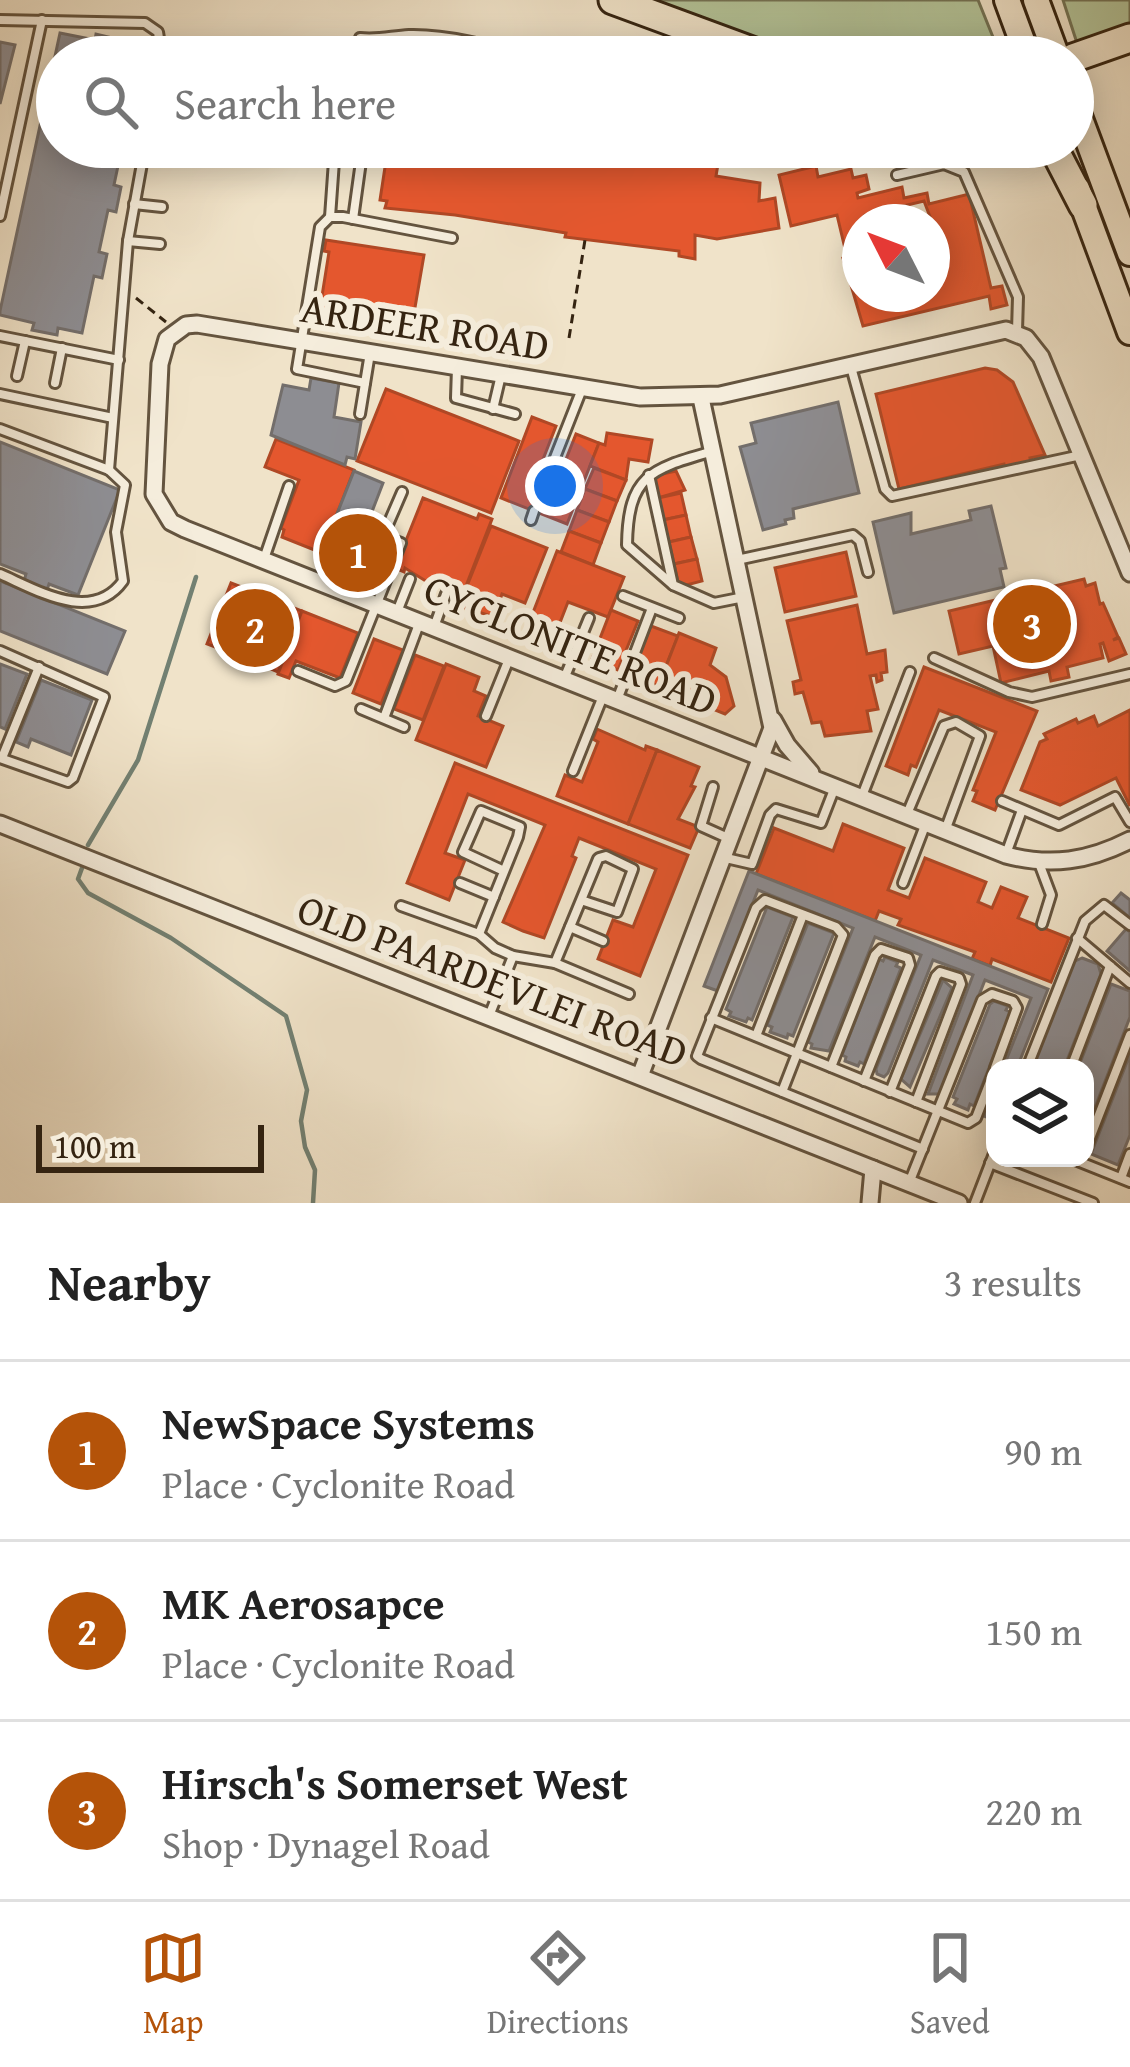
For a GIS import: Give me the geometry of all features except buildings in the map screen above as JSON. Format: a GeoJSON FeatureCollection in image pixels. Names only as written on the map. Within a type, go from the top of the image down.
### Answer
{"type":"FeatureCollection","features":[{"type":"Feature","properties":{"kind":"highway"},"geometry":{"type":"LineString","coordinates":[[613,0],[711,36]]}},
{"type":"Feature","properties":{"kind":"highway"},"geometry":{"type":"LineString","coordinates":[[1094,51],[1130,38]]}},
{"type":"Feature","properties":{"kind":"highway"},"geometry":{"type":"LineString","coordinates":[[1066,168],[1083,205]]}},
{"type":"Feature","properties":{"kind":"main road"},"geometry":{"type":"LineString","coordinates":[[1006,0],[1020,36]]}},
{"type":"Feature","properties":{"kind":"main road"},"geometry":{"type":"LineString","coordinates":[[1036,0],[1049,36]]}},
{"type":"Feature","properties":{"kind":"main road"},"geometry":{"type":"LineString","coordinates":[[1094,156],[1130,253]]}},
{"type":"Feature","properties":{"kind":"main road"},"geometry":{"type":"LineString","coordinates":[[1083,205],[1130,332]]}},
{"type":"Feature","properties":{"kind":"street","name":"ARDEER ROAD"},"geometry":{"type":"LineString","coordinates":[[176,330],[197,324],[640,398],[701,398],[996,331],[1017,333]]}},
{"type":"Feature","properties":{"kind":"street","name":"CYCLONITE ROAD"},"geometry":{"type":"LineString","coordinates":[[176,330],[167,338],[160,364],[153,478],[160,509],[171,522],[1006,855],[1039,862],[1088,858],[1130,840]]}},
{"type":"Feature","properties":{"kind":"street"},"geometry":{"type":"LineString","coordinates":[[1017,333],[1041,357],[1130,573]]}},
{"type":"Feature","properties":{"kind":"street"},"geometry":{"type":"LineString","coordinates":[[701,398],[772,717],[787,745],[817,779]]}},
{"type":"Feature","properties":{"kind":"street"},"geometry":{"type":"LineString","coordinates":[[640,1076],[771,736],[772,717]]}},
{"type":"Feature","properties":{"kind":"street","name":"OLD PAARDEVLEI ROAD"},"geometry":{"type":"LineString","coordinates":[[0,824],[958,1203]]}},
{"type":"Feature","properties":{"kind":"street"},"geometry":{"type":"LineString","coordinates":[[870,1203],[873,1169]]}},
{"type":"Feature","properties":{"kind":"lane"},"geometry":{"type":"LineString","coordinates":[[0,20],[145,23],[159,36]]}},
{"type":"Feature","properties":{"kind":"lane"},"geometry":{"type":"LineString","coordinates":[[39,36],[42,20]]}},
{"type":"Feature","properties":{"kind":"lane"},"geometry":{"type":"LineString","coordinates":[[0,216],[36,49]]}},
{"type":"Feature","properties":{"kind":"lane"},"geometry":{"type":"LineString","coordinates":[[0,153],[14,156]]}},
{"type":"Feature","properties":{"kind":"lane"},"geometry":{"type":"LineString","coordinates":[[109,470],[128,241],[141,168]]}},
{"type":"Feature","properties":{"kind":"lane"},"geometry":{"type":"LineString","coordinates":[[334,168],[330,217],[315,240],[299,371],[365,383]]}},
{"type":"Feature","properties":{"kind":"lane"},"geometry":{"type":"LineString","coordinates":[[353,219],[360,168]]}},
{"type":"Feature","properties":{"kind":"lane"},"geometry":{"type":"LineString","coordinates":[[897,175],[927,168]]}},
{"type":"Feature","properties":{"kind":"lane"},"geometry":{"type":"LineString","coordinates":[[954,168],[964,172],[1018,297],[1017,333]]}},
{"type":"Feature","properties":{"kind":"lane"},"geometry":{"type":"LineString","coordinates":[[134,204],[162,207]]}},
{"type":"Feature","properties":{"kind":"lane"},"geometry":{"type":"LineString","coordinates":[[330,217],[452,238]]}},
{"type":"Feature","properties":{"kind":"lane"},"geometry":{"type":"LineString","coordinates":[[128,241],[160,244]]}},
{"type":"Feature","properties":{"kind":"lane"},"geometry":{"type":"LineString","coordinates":[[0,336],[119,360]]}},
{"type":"Feature","properties":{"kind":"lane"},"geometry":{"type":"LineString","coordinates":[[17,376],[25,341]]}},
{"type":"Feature","properties":{"kind":"lane"},"geometry":{"type":"LineString","coordinates":[[55,383],[62,349]]}},
{"type":"Feature","properties":{"kind":"lane"},"geometry":{"type":"LineString","coordinates":[[361,414],[370,353]]}},
{"type":"Feature","properties":{"kind":"lane"},"geometry":{"type":"LineString","coordinates":[[851,365],[890,495],[1081,455]]}},
{"type":"Feature","properties":{"kind":"lane"},"geometry":{"type":"LineString","coordinates":[[457,368],[454,397],[515,414]]}},
{"type":"Feature","properties":{"kind":"lane"},"geometry":{"type":"LineString","coordinates":[[493,409],[502,375]]}},
{"type":"Feature","properties":{"kind":"lane"},"geometry":{"type":"LineString","coordinates":[[543,488],[582,388]]}},
{"type":"Feature","properties":{"kind":"lane"},"geometry":{"type":"LineString","coordinates":[[0,394],[113,418]]}},
{"type":"Feature","properties":{"kind":"lane"},"geometry":{"type":"LineString","coordinates":[[0,429],[109,470],[125,485],[116,532],[123,581],[114,592],[75,604],[0,574]]}},
{"type":"Feature","properties":{"kind":"lane"},"geometry":{"type":"LineString","coordinates":[[712,451],[649,474],[634,505],[627,545],[673,585],[709,602],[745,597]]}},
{"type":"Feature","properties":{"kind":"lane"},"geometry":{"type":"LineString","coordinates":[[649,474],[673,585]]}},
{"type":"Feature","properties":{"kind":"lane"},"geometry":{"type":"LineString","coordinates":[[263,561],[289,487]]}},
{"type":"Feature","properties":{"kind":"lane"},"geometry":{"type":"LineString","coordinates":[[298,671],[335,686],[344,683],[401,543],[383,536],[402,493]]}},
{"type":"Feature","properties":{"kind":"lane"},"geometry":{"type":"LineString","coordinates":[[736,560],[854,535],[868,572]]}},
{"type":"Feature","properties":{"kind":"lane"},"geometry":{"type":"LineString","coordinates":[[396,614],[410,580]]}},
{"type":"Feature","properties":{"kind":"lane"},"geometry":{"type":"LineString","coordinates":[[384,718],[446,594]]}},
{"type":"Feature","properties":{"kind":"lane"},"geometry":{"type":"LineString","coordinates":[[623,596],[679,618]]}},
{"type":"Feature","properties":{"kind":"lane"},"geometry":{"type":"LineString","coordinates":[[573,771],[652,608]]}},
{"type":"Feature","properties":{"kind":"lane"},"geometry":{"type":"LineString","coordinates":[[564,680],[589,618]]}},
{"type":"Feature","properties":{"kind":"lane"},"geometry":{"type":"LineString","coordinates":[[0,651],[39,667],[102,694],[92,730],[68,782],[1,758],[39,667]]}},
{"type":"Feature","properties":{"kind":"lane"},"geometry":{"type":"LineString","coordinates":[[486,716],[509,658]]}},
{"type":"Feature","properties":{"kind":"lane"},"geometry":{"type":"LineString","coordinates":[[934,658],[1032,697],[1130,674]]}},
{"type":"Feature","properties":{"kind":"lane"},"geometry":{"type":"LineString","coordinates":[[861,797],[910,672]]}},
{"type":"Feature","properties":{"kind":"lane"},"geometry":{"type":"LineString","coordinates":[[361,709],[404,727]]}},
{"type":"Feature","properties":{"kind":"lane"},"geometry":{"type":"LineString","coordinates":[[907,815],[944,726],[956,722],[980,736],[945,831]]}},
{"type":"Feature","properties":{"kind":"lane"},"geometry":{"type":"LineString","coordinates":[[713,787],[700,826],[731,839]]}},
{"type":"Feature","properties":{"kind":"lane"},"geometry":{"type":"LineString","coordinates":[[724,857],[752,864],[776,809],[821,823],[835,787]]}},
{"type":"Feature","properties":{"kind":"lane"},"geometry":{"type":"LineString","coordinates":[[1002,801],[1059,825],[1115,797],[1130,822]]}},
{"type":"Feature","properties":{"kind":"lane"},"geometry":{"type":"LineString","coordinates":[[1006,855],[1022,810]]}},
{"type":"Feature","properties":{"kind":"lane"},"geometry":{"type":"LineString","coordinates":[[479,934],[504,871],[520,827],[481,811],[463,852],[504,871]]}},
{"type":"Feature","properties":{"kind":"lane"},"geometry":{"type":"LineString","coordinates":[[903,883],[926,823]]}},
{"type":"Feature","properties":{"kind":"lane"},"geometry":{"type":"LineString","coordinates":[[555,963],[598,858],[605,856],[634,869],[617,912],[581,901]]}},
{"type":"Feature","properties":{"kind":"lane"},"geometry":{"type":"LineString","coordinates":[[1039,862],[1051,896],[1042,924]]}},
{"type":"Feature","properties":{"kind":"lane"},"geometry":{"type":"LineString","coordinates":[[460,883],[494,897]]}},
{"type":"Feature","properties":{"kind":"lane"},"geometry":{"type":"LineString","coordinates":[[782,1092],[843,935],[836,927],[770,900],[758,904],[698,1058],[782,1092],[923,1149]]}},
{"type":"Feature","properties":{"kind":"lane"},"geometry":{"type":"LineString","coordinates":[[1030,1059],[1076,938],[1090,914],[1100,905],[1130,925]]}},
{"type":"Feature","properties":{"kind":"lane"},"geometry":{"type":"LineString","coordinates":[[401,906],[479,934],[513,956],[555,963],[628,994]]}},
{"type":"Feature","properties":{"kind":"lane"},"geometry":{"type":"LineString","coordinates":[[756,1036],[803,914]]}},
{"type":"Feature","properties":{"kind":"lane"},"geometry":{"type":"LineString","coordinates":[[570,927],[603,941]]}},
{"type":"Feature","properties":{"kind":"lane"},"geometry":{"type":"LineString","coordinates":[[1076,938],[1130,982]]}},
{"type":"Feature","properties":{"kind":"lane"},"geometry":{"type":"LineString","coordinates":[[831,1067],[875,955],[881,949],[905,957],[910,965],[864,1081]]}},
{"type":"Feature","properties":{"kind":"lane"},"geometry":{"type":"LineString","coordinates":[[489,1018],[513,956]]}},
{"type":"Feature","properties":{"kind":"lane"},"geometry":{"type":"LineString","coordinates":[[1075,1059],[1111,966]]}},
{"type":"Feature","properties":{"kind":"lane"},"geometry":{"type":"LineString","coordinates":[[890,1092],[936,976],[942,972],[959,978],[961,984],[916,1102]]}},
{"type":"Feature","properties":{"kind":"lane"},"geometry":{"type":"LineString","coordinates":[[909,1183],[982,1000],[992,994],[1017,1008],[998,1059]]}},
{"type":"Feature","properties":{"kind":"lane"},"geometry":{"type":"LineString","coordinates":[[711,1018],[965,1123],[973,1121],[986,1090]]}},
{"type":"Feature","properties":{"kind":"lane"},"geometry":{"type":"LineString","coordinates":[[1094,1128],[1130,1035]]}},
{"type":"Feature","properties":{"kind":"lane"},"geometry":{"type":"LineString","coordinates":[[1094,1163],[1125,1180],[1130,1154]]}},
{"type":"Feature","properties":{"kind":"lane"},"geometry":{"type":"LineString","coordinates":[[975,1203],[988,1167]]}},
{"type":"Feature","properties":{"kind":"lane"},"geometry":{"type":"LineString","coordinates":[[1000,1167],[1093,1203]]}},
{"type":"Feature","properties":{"kind":"path"},"geometry":{"type":"LineString","coordinates":[[569,338],[585,240]]}},
{"type":"Feature","properties":{"kind":"path"},"geometry":{"type":"LineString","coordinates":[[125,289],[176,330]]}},
{"type":"Feature","properties":{"kind":"green space"},"geometry":{"type":"Polygon","coordinates":[[[638,0],[978,0],[993,36],[740,36],[638,0]]]}},
{"type":"Feature","properties":{"kind":"green space"},"geometry":{"type":"Polygon","coordinates":[[[1063,0],[1130,0],[1130,29],[1094,41],[1094,36],[1075,36],[1063,0]]]}},
{"type":"Feature","properties":{"kind":"waterway"},"geometry":{"type":"LineString","coordinates":[[88,845],[138,760],[196,577]]}},
{"type":"Feature","properties":{"kind":"waterway"},"geometry":{"type":"LineString","coordinates":[[82,868],[78,879],[88,893],[171,938],[286,1016],[307,1090],[301,1121],[315,1170],[313,1203]]}},
{"type":"Feature","properties":{"kind":"place","name":"NewSpace Systems"},"geometry":{"type":"Point","coordinates":[358,553]}},
{"type":"Feature","properties":{"kind":"place","name":"Hirsch's Somerset West"},"geometry":{"type":"Point","coordinates":[1032,624]}},
{"type":"Feature","properties":{"kind":"place","name":"MK Aerosapce"},"geometry":{"type":"Point","coordinates":[255,628]}}]}
